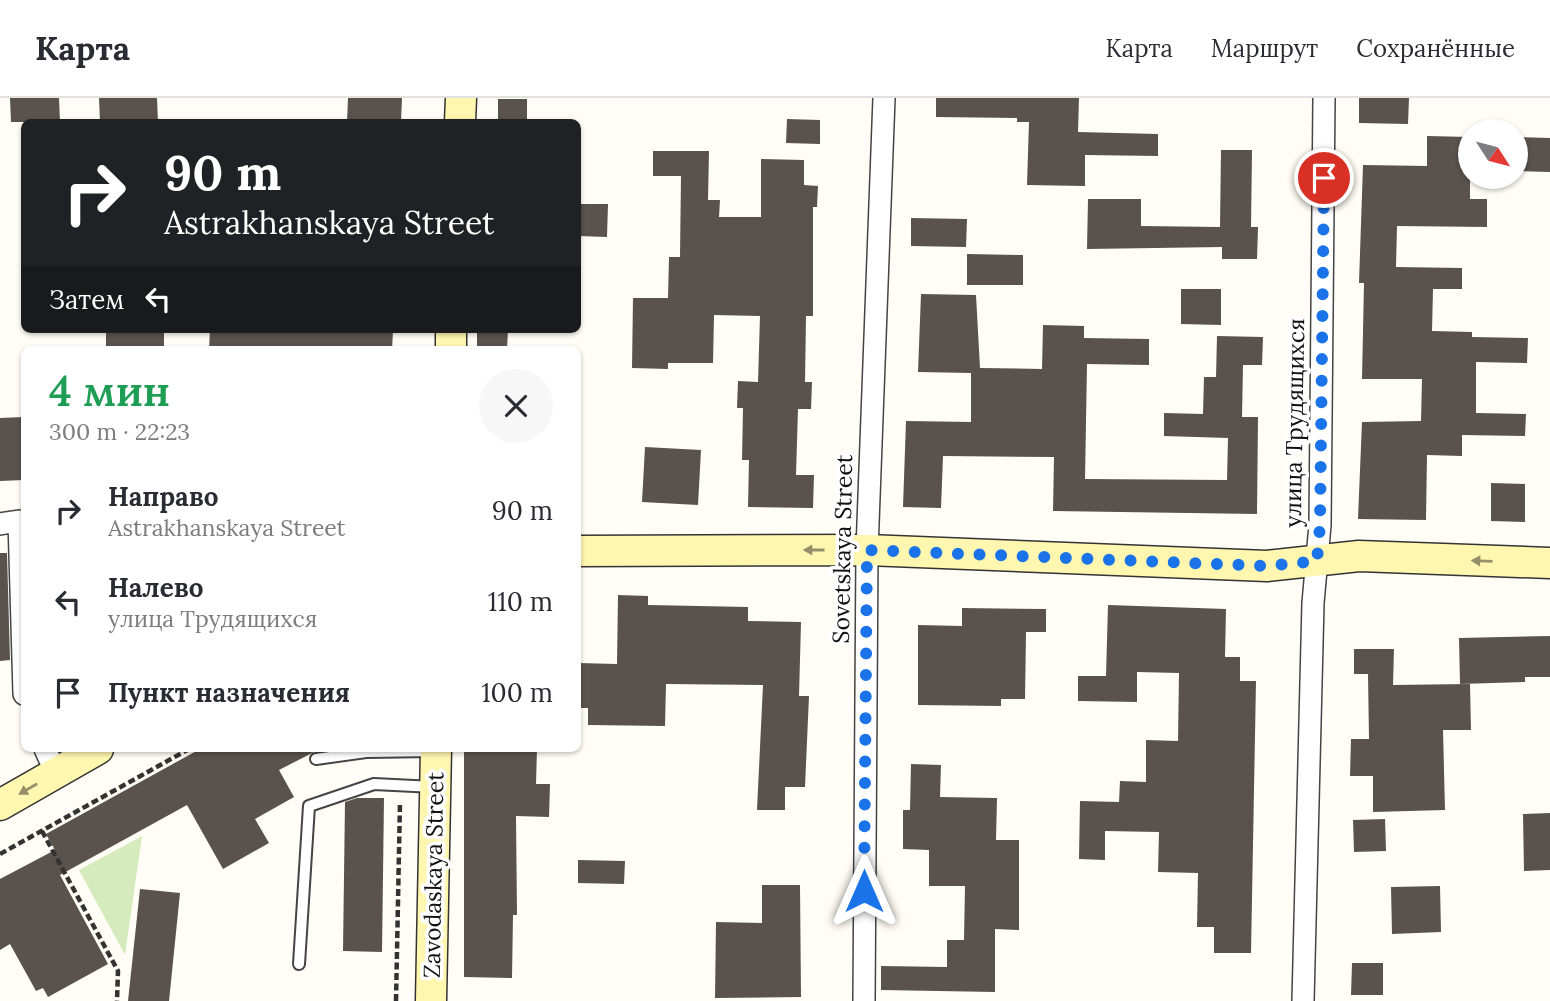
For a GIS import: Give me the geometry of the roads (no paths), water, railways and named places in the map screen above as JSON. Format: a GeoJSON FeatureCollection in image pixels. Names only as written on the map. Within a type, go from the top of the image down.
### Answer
{"type":"FeatureCollection","features":[{"type":"Feature","properties":{"kind":"street"},"geometry":{"type":"LineString","coordinates":[[460,119],[461,98]]}},
{"type":"Feature","properties":{"kind":"street","name":"Sovetskaya Street"},"geometry":{"type":"LineString","coordinates":[[864,1001],[867,550],[884,98]]}},
{"type":"Feature","properties":{"kind":"street","name":"улица Трудящихся"},"geometry":{"type":"LineString","coordinates":[[1303,1001],[1320,525],[1324,98]]}},
{"type":"Feature","properties":{"kind":"street"},"geometry":{"type":"LineString","coordinates":[[0,524],[19,521],[21,590]]}},
{"type":"Feature","properties":{"kind":"street"},"geometry":{"type":"LineString","coordinates":[[581,551],[867,550],[1267,566],[1359,556],[1550,563]]}},
{"type":"Feature","properties":{"kind":"street"},"geometry":{"type":"LineString","coordinates":[[0,805],[50,761],[86,752]]}},
{"type":"Feature","properties":{"kind":"street","name":"Zavodaskaya Street"},"geometry":{"type":"LineString","coordinates":[[431,1001],[436,752]]}},
{"type":"Feature","properties":{"kind":"lane"},"geometry":{"type":"LineString","coordinates":[[316,759],[366,752]]}},
{"type":"Feature","properties":{"kind":"lane"},"geometry":{"type":"LineString","coordinates":[[299,964],[309,806],[374,784],[400,783],[434,787]]}}]}
